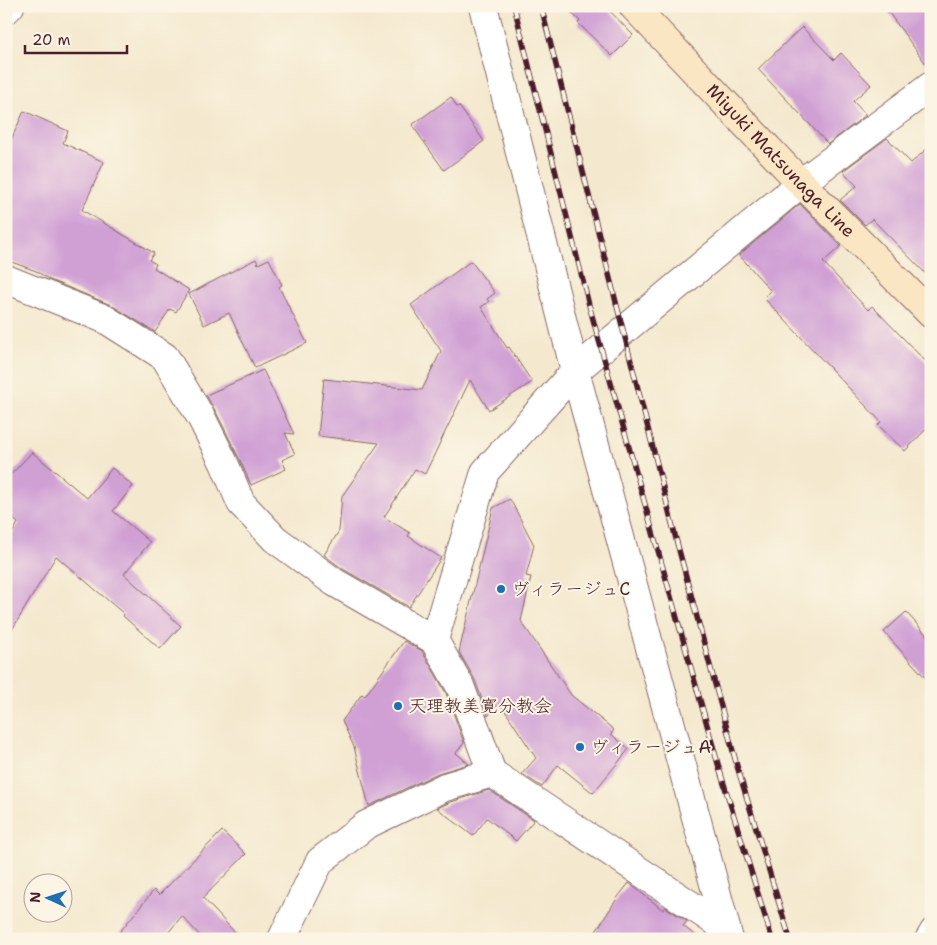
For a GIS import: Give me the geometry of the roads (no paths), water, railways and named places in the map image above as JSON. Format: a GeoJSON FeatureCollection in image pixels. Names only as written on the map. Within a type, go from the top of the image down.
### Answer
{"type":"FeatureCollection","features":[{"type":"Feature","properties":{"kind":"main road","name":"Miyuki Matsunaga Line"},"geometry":{"type":"LineString","coordinates":[[633,6],[801,182],[931,314]]}},
{"type":"Feature","properties":{"kind":"street"},"geometry":{"type":"LineString","coordinates":[[6,10],[10,6]]}},
{"type":"Feature","properties":{"kind":"street"},"geometry":{"type":"LineString","coordinates":[[483,6],[575,371],[727,934]]}},
{"type":"Feature","properties":{"kind":"street"},"geometry":{"type":"LineString","coordinates":[[434,640],[485,472],[575,371],[801,182],[931,86]]}},
{"type":"Feature","properties":{"kind":"street"},"geometry":{"type":"LineString","coordinates":[[6,278],[105,319],[165,356],[202,419],[224,462],[241,503],[275,539],[334,582],[434,640],[460,686],[492,773],[727,934]]}},
{"type":"Feature","properties":{"kind":"street"},"geometry":{"type":"LineString","coordinates":[[282,939],[320,861],[366,825],[444,787],[492,773]]}},
{"type":"Feature","properties":{"kind":"lane"},"geometry":{"type":"LineString","coordinates":[[925,939],[931,929]]}},
{"type":"Feature","properties":{"kind":"railway"},"geometry":{"type":"LineString","coordinates":[[514,6],[589,305],[720,771],[772,939]]}},
{"type":"Feature","properties":{"kind":"railway"},"geometry":{"type":"LineString","coordinates":[[541,6],[676,539],[737,766],[790,939]]}},
{"type":"Feature","properties":{"kind":"place","name":"ヴィラージュC"},"geometry":{"type":"Point","coordinates":[501,589]}},
{"type":"Feature","properties":{"kind":"place","name":"天理教美寛分教会"},"geometry":{"type":"Point","coordinates":[398,706]}},
{"type":"Feature","properties":{"kind":"place","name":"ヴィラージュA"},"geometry":{"type":"Point","coordinates":[580,747]}}]}
